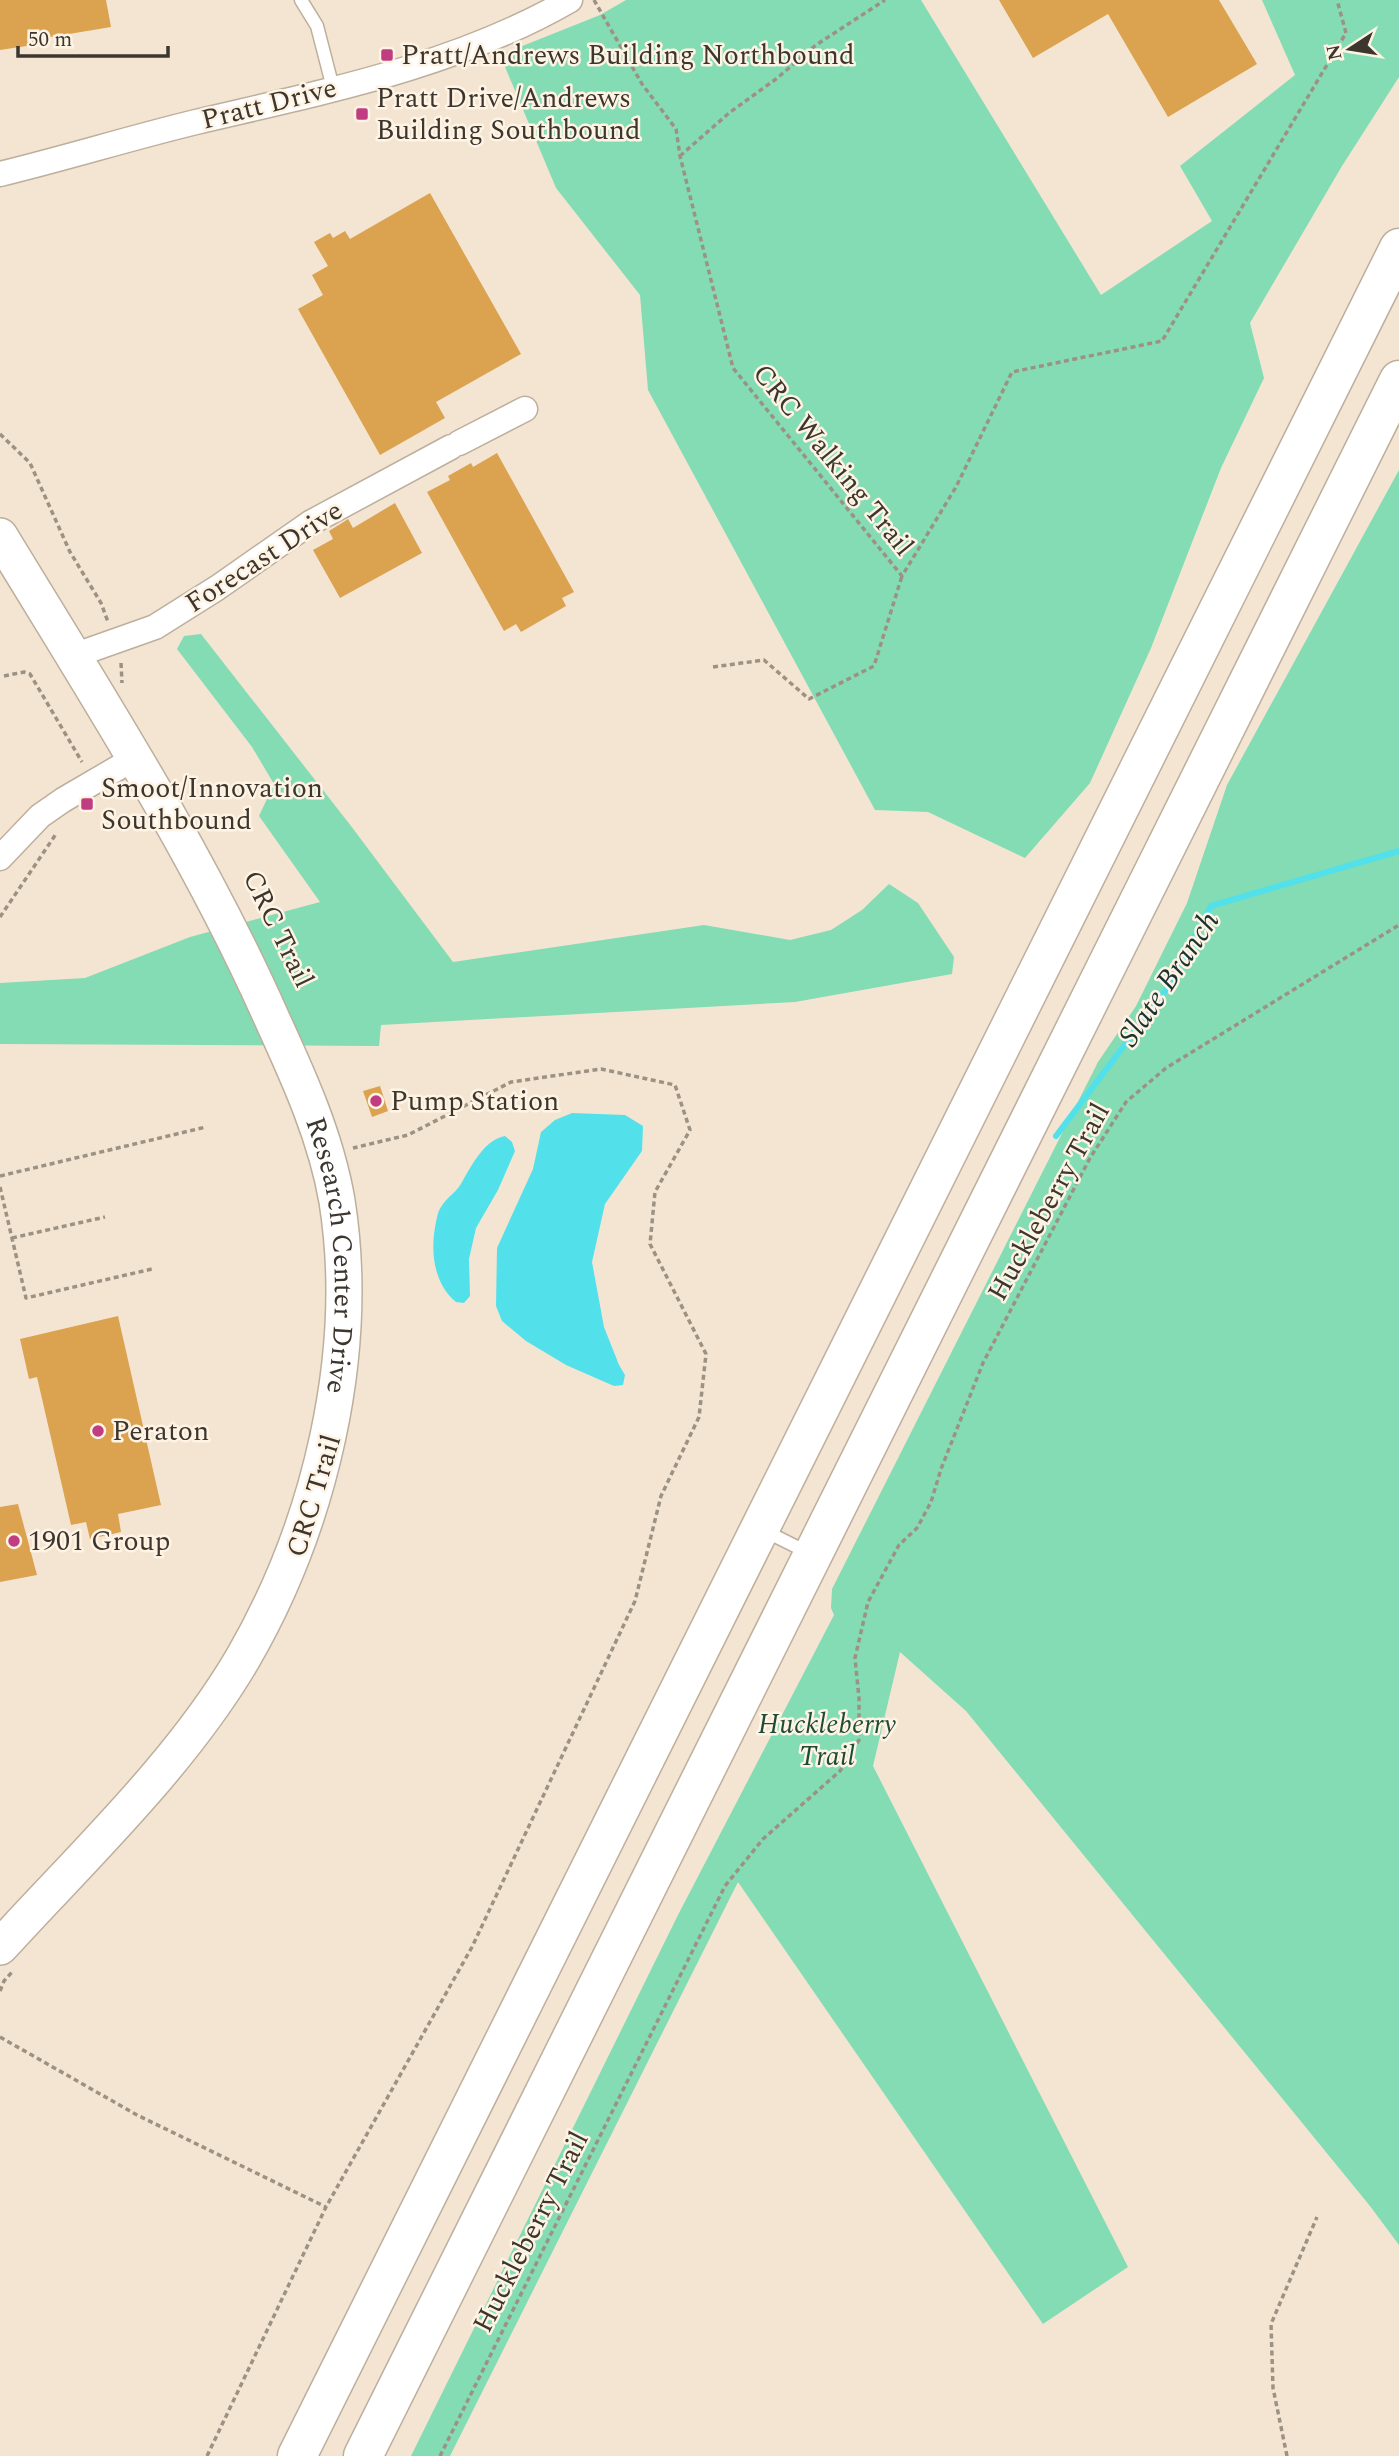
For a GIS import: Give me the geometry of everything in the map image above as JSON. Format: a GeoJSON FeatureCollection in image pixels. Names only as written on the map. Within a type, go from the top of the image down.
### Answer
{"type":"FeatureCollection","features":[{"type":"Feature","properties":{"kind":"highway"},"geometry":{"type":"LineString","coordinates":[[297,2456],[1399,248]]}},
{"type":"Feature","properties":{"kind":"highway"},"geometry":{"type":"LineString","coordinates":[[363,2456],[1399,380]]}},
{"type":"Feature","properties":{"kind":"main road","name":"Research Center Drive"},"geometry":{"type":"LineString","coordinates":[[0,536],[135,758],[223,912],[314,1115],[329,1163],[343,1249],[345,1297],[339,1375],[328,1436],[303,1528],[271,1604],[243,1658],[203,1718],[7,1959]]}},
{"type":"Feature","properties":{"kind":"street","name":"Pratt Drive"},"geometry":{"type":"LineString","coordinates":[[0,174],[333,89],[433,60],[496,36],[570,0]]}},
{"type":"Feature","properties":{"kind":"street","name":"Forecast Drive"},"geometry":{"type":"LineString","coordinates":[[73,656],[155,627],[217,588],[310,523],[525,409]]}},
{"type":"Feature","properties":{"kind":"street"},"geometry":{"type":"LineString","coordinates":[[0,858],[40,816],[135,758]]}},
{"type":"Feature","properties":{"kind":"lane"},"geometry":{"type":"LineString","coordinates":[[301,0],[317,26],[333,89]]}},
{"type":"Feature","properties":{"kind":"lane"},"geometry":{"type":"LineString","coordinates":[[760,1528],[813,1555]]}},
{"type":"Feature","properties":{"kind":"path","name":"CRC Walking Trail"},"geometry":{"type":"LineString","coordinates":[[594,0],[642,84],[676,129],[680,156],[733,368],[902,576],[956,487],[1012,372],[1161,341],[1346,33],[1337,0]]}},
{"type":"Feature","properties":{"kind":"path"},"geometry":{"type":"LineString","coordinates":[[680,156],[816,45],[885,0]]}},
{"type":"Feature","properties":{"kind":"path"},"geometry":{"type":"LineString","coordinates":[[0,434],[30,463],[70,552],[101,603],[109,624]]}},
{"type":"Feature","properties":{"kind":"path"},"geometry":{"type":"LineString","coordinates":[[713,667],[764,660],[809,699],[874,666],[902,576]]}},
{"type":"Feature","properties":{"kind":"path"},"geometry":{"type":"LineString","coordinates":[[4,676],[23,671],[30,674],[85,767]]}},
{"type":"Feature","properties":{"kind":"path"},"geometry":{"type":"LineString","coordinates":[[0,917],[61,827]]}},
{"type":"Feature","properties":{"kind":"path","name":"Huckleberry Trail"},"geometry":{"type":"LineString","coordinates":[[440,2456],[725,1886],[763,1839],[841,1771],[859,1740],[855,1658],[868,1602],[899,1545],[917,1528],[931,1502],[941,1469],[984,1363],[1090,1158],[1126,1102],[1166,1068],[1399,925]]}},
{"type":"Feature","properties":{"kind":"path"},"geometry":{"type":"LineString","coordinates":[[207,2456],[326,2207],[472,1947],[635,1601],[661,1496],[699,1417],[706,1353],[650,1244],[654,1192],[690,1130],[675,1085],[601,1069],[511,1083],[408,1135],[352,1148],[354,1158]]}},
{"type":"Feature","properties":{"kind":"path"},"geometry":{"type":"LineString","coordinates":[[0,1176],[206,1127]]}},
{"type":"Feature","properties":{"kind":"path"},"geometry":{"type":"LineString","coordinates":[[0,1187],[26,1298],[152,1269]]}},
{"type":"Feature","properties":{"kind":"path"},"geometry":{"type":"LineString","coordinates":[[12,1238],[105,1217]]}},
{"type":"Feature","properties":{"kind":"path"},"geometry":{"type":"LineString","coordinates":[[0,1991],[7,1959]]}},
{"type":"Feature","properties":{"kind":"path"},"geometry":{"type":"LineString","coordinates":[[0,2038],[137,2115],[326,2207]]}},
{"type":"Feature","properties":{"kind":"path"},"geometry":{"type":"LineString","coordinates":[[1287,2456],[1273,2388],[1271,2324],[1317,2217]]}},
{"type":"Feature","properties":{"kind":"green space"},"geometry":{"type":"Polygon","coordinates":[[[626,0],[921,0],[1101,295],[1212,221],[1180,166],[1295,75],[1262,0],[1399,0],[1399,77],[1342,166],[1250,323],[1264,378],[1221,468],[1151,648],[1090,783],[1025,858],[928,812],[875,810],[648,390],[640,295],[556,188],[500,55],[600,15],[626,0]]]}},
{"type":"Feature","properties":{"kind":"green space"},"geometry":{"type":"Polygon","coordinates":[[[1399,470],[1399,2245],[966,1711],[900,1652],[873,1766],[1128,2267],[1043,2324],[738,1882],[450,2456],[411,2456],[678,1915],[834,1615],[831,1608],[832,1589],[1098,1062],[1136,1006],[1187,903],[1227,785],[1399,470]]]}},
{"type":"Feature","properties":{"kind":"green space"},"geometry":{"type":"Polygon","coordinates":[[[201,634],[453,962],[704,925],[790,940],[831,930],[862,910],[889,884],[918,903],[954,957],[952,974],[795,1002],[381,1025],[379,1046],[0,1044],[0,983],[85,978],[190,937],[320,902],[259,816],[274,784],[252,747],[177,649],[184,636],[201,634]]]}},
{"type":"Feature","properties":{"kind":"water"},"geometry":{"type":"Polygon","coordinates":[[[572,1113],[625,1115],[643,1126],[642,1151],[605,1204],[592,1262],[604,1327],[625,1375],[623,1385],[614,1386],[566,1365],[526,1341],[502,1321],[496,1306],[497,1248],[533,1169],[541,1132],[555,1120],[572,1113]]]}},
{"type":"Feature","properties":{"kind":"water"},"geometry":{"type":"Polygon","coordinates":[[[505,1136],[512,1142],[515,1151],[498,1190],[476,1228],[469,1259],[470,1296],[464,1303],[456,1302],[442,1285],[435,1265],[433,1244],[438,1214],[443,1203],[460,1186],[479,1154],[491,1142],[505,1136]]]}},
{"type":"Feature","properties":{"kind":"building"},"geometry":{"type":"Polygon","coordinates":[[[0,0],[106,0],[111,27],[45,38],[46,43],[0,50],[0,0]]]}},
{"type":"Feature","properties":{"kind":"building"},"geometry":{"type":"Polygon","coordinates":[[[999,0],[1219,0],[1257,64],[1168,117],[1108,14],[1033,58],[999,0]]]}},
{"type":"Feature","properties":{"kind":"building"},"geometry":{"type":"Polygon","coordinates":[[[430,193],[521,354],[436,402],[445,418],[380,455],[298,309],[323,295],[312,275],[328,266],[314,242],[330,233],[333,238],[345,231],[350,239],[430,193]]]}},
{"type":"Feature","properties":{"kind":"building"},"geometry":{"type":"Polygon","coordinates":[[[497,453],[574,592],[562,598],[566,606],[521,632],[516,624],[504,631],[427,492],[450,480],[448,476],[471,463],[473,467],[497,453]]]}},
{"type":"Feature","properties":{"kind":"building"},"geometry":{"type":"Polygon","coordinates":[[[395,503],[422,553],[340,598],[313,550],[333,539],[329,531],[348,519],[353,528],[395,503]]]}},
{"type":"Feature","properties":{"kind":"building","name":"Pump Station"},"geometry":{"type":"Polygon","coordinates":[[[380,1086],[388,1111],[372,1117],[363,1091],[380,1086]]]}},
{"type":"Feature","properties":{"kind":"building"},"geometry":{"type":"Polygon","coordinates":[[[118,1316],[161,1505],[118,1514],[121,1532],[90,1539],[86,1522],[71,1525],[37,1377],[29,1379],[20,1339],[118,1316]]]}},
{"type":"Feature","properties":{"kind":"building","name":"1901 Group"},"geometry":{"type":"Polygon","coordinates":[[[18,1504],[37,1575],[0,1582],[0,1507],[18,1504]]]}},
{"type":"Feature","properties":{"kind":"waterway","name":"Slate Branch"},"geometry":{"type":"LineString","coordinates":[[1056,1136],[1166,990],[1211,906],[1399,851]]}},
{"type":"Feature","properties":{"kind":"place","name":"Pratt/Andrews Building Northbound"},"geometry":{"type":"Point","coordinates":[387,55]}},
{"type":"Feature","properties":{"kind":"place","name":"Pratt Drive/Andrews Building Southbound"},"geometry":{"type":"Point","coordinates":[362,114]}},
{"type":"Feature","properties":{"kind":"place","name":"Smoot/Innovation Southbound"},"geometry":{"type":"Point","coordinates":[87,804]}},
{"type":"Feature","properties":{"kind":"place","name":"Pump Station"},"geometry":{"type":"Point","coordinates":[376,1101]}},
{"type":"Feature","properties":{"kind":"place","name":"Peraton"},"geometry":{"type":"Point","coordinates":[98,1431]}},
{"type":"Feature","properties":{"kind":"place","name":"1901 Group"},"geometry":{"type":"Point","coordinates":[14,1541]}}]}
